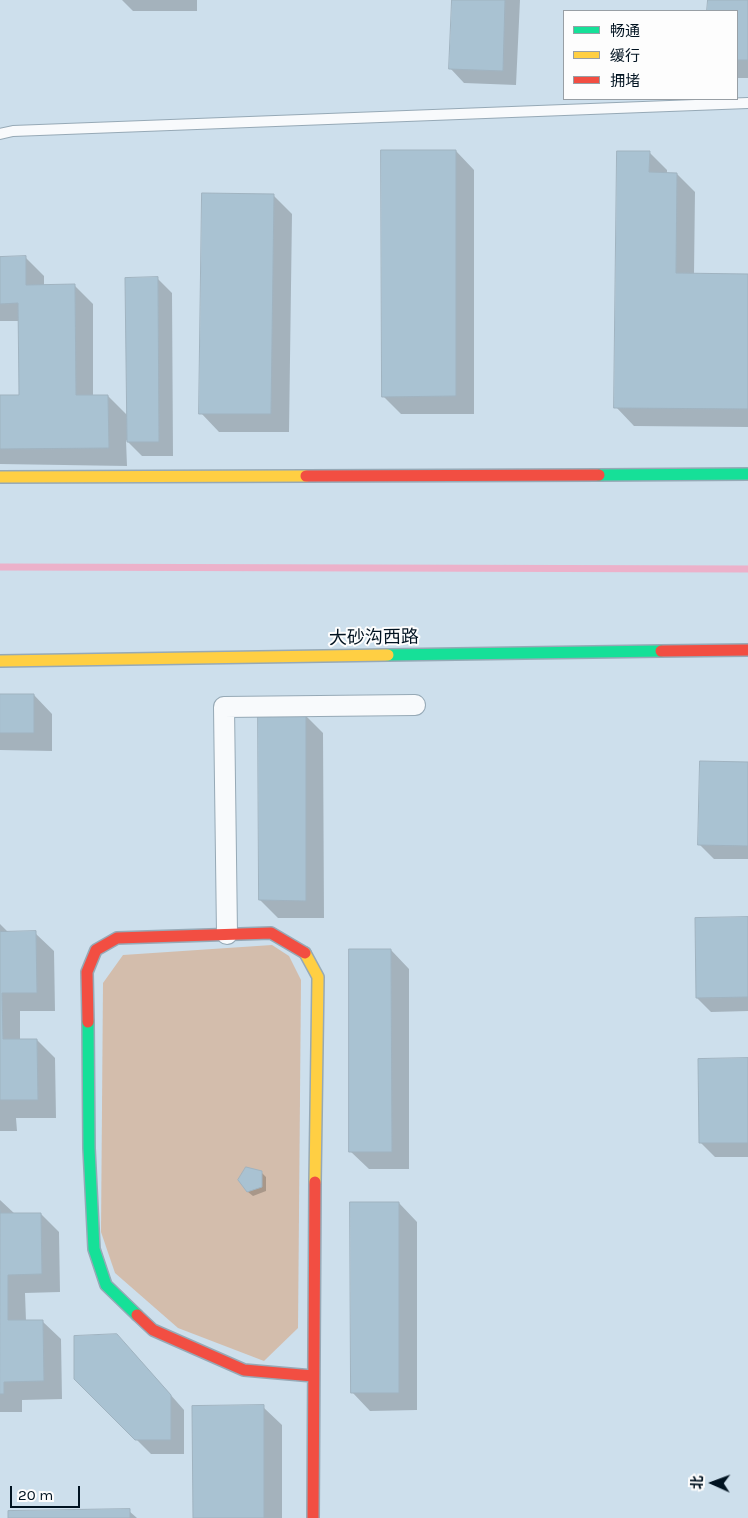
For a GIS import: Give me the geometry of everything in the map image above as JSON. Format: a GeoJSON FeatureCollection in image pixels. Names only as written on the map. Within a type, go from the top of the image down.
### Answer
{"type":"FeatureCollection","features":[{"type":"Feature","properties":{"kind":"street"},"geometry":{"type":"LineString","coordinates":[[0,477],[748,474]]}},
{"type":"Feature","properties":{"kind":"street","name":"大砂沟西路"},"geometry":{"type":"LineString","coordinates":[[0,660],[748,650]]}},
{"type":"Feature","properties":{"kind":"street"},"geometry":{"type":"LineString","coordinates":[[227,934],[224,707],[415,705]]}},
{"type":"Feature","properties":{"kind":"street"},"geometry":{"type":"LineString","coordinates":[[313,1376],[244,1370],[153,1330],[106,1284],[94,1249],[89,1138],[87,972],[96,950],[116,938],[271,933],[304,951],[318,977],[313,1518]]}},
{"type":"Feature","properties":{"kind":"lane"},"geometry":{"type":"LineString","coordinates":[[0,134],[14,131],[748,103]]}},
{"type":"Feature","properties":{"kind":"shaded area"},"geometry":{"type":"Polygon","coordinates":[[[272,945],[289,956],[301,980],[298,1328],[264,1361],[178,1328],[115,1273],[101,1232],[103,983],[123,955],[272,945]]]}},
{"type":"Feature","properties":{"kind":"building"},"geometry":{"type":"Polygon","coordinates":[[[452,0],[505,0],[503,71],[449,69],[452,0]]]}},
{"type":"Feature","properties":{"kind":"building"},"geometry":{"type":"Polygon","coordinates":[[[708,0],[748,0],[748,60],[738,60],[738,10],[707,10],[708,0]]]}},
{"type":"Feature","properties":{"kind":"building"},"geometry":{"type":"Polygon","coordinates":[[[381,150],[456,150],[456,396],[382,397],[381,150]]]}},
{"type":"Feature","properties":{"kind":"building"},"geometry":{"type":"Polygon","coordinates":[[[617,151],[650,151],[649,172],[677,173],[676,273],[748,274],[748,409],[614,408],[617,151]]]}},
{"type":"Feature","properties":{"kind":"building"},"geometry":{"type":"Polygon","coordinates":[[[202,193],[274,194],[271,414],[199,414],[202,193]]]}},
{"type":"Feature","properties":{"kind":"building"},"geometry":{"type":"Polygon","coordinates":[[[26,256],[26,285],[75,284],[76,395],[108,395],[109,448],[0,449],[0,395],[19,395],[18,303],[0,304],[0,257],[26,256]]]}},
{"type":"Feature","properties":{"kind":"building"},"geometry":{"type":"Polygon","coordinates":[[[158,277],[159,442],[127,442],[125,278],[158,277]]]}},
{"type":"Feature","properties":{"kind":"building"},"geometry":{"type":"Polygon","coordinates":[[[0,694],[34,694],[34,733],[0,733],[0,694]]]}},
{"type":"Feature","properties":{"kind":"building"},"geometry":{"type":"Polygon","coordinates":[[[258,713],[306,713],[306,901],[259,900],[258,713]]]}},
{"type":"Feature","properties":{"kind":"building"},"geometry":{"type":"Polygon","coordinates":[[[700,761],[748,762],[748,846],[698,845],[700,761]]]}},
{"type":"Feature","properties":{"kind":"building"},"geometry":{"type":"Polygon","coordinates":[[[748,917],[748,997],[696,998],[695,918],[748,917]]]}},
{"type":"Feature","properties":{"kind":"building"},"geometry":{"type":"Polygon","coordinates":[[[36,931],[37,993],[2,993],[3,1039],[37,1039],[38,1100],[0,1100],[0,932],[36,931]]]}},
{"type":"Feature","properties":{"kind":"building"},"geometry":{"type":"Polygon","coordinates":[[[349,949],[391,949],[392,1152],[349,1152],[349,949]]]}},
{"type":"Feature","properties":{"kind":"building"},"geometry":{"type":"Polygon","coordinates":[[[748,1058],[748,1143],[699,1143],[698,1059],[748,1058]]]}},
{"type":"Feature","properties":{"kind":"building"},"geometry":{"type":"Polygon","coordinates":[[[246,1167],[262,1171],[262,1187],[247,1192],[238,1180],[246,1167]]]}},
{"type":"Feature","properties":{"kind":"building"},"geometry":{"type":"Polygon","coordinates":[[[350,1202],[399,1202],[399,1393],[351,1393],[350,1202]]]}},
{"type":"Feature","properties":{"kind":"building"},"geometry":{"type":"Polygon","coordinates":[[[0,1213],[41,1213],[42,1274],[8,1275],[8,1320],[43,1320],[44,1381],[4,1382],[4,1394],[0,1394],[0,1213]]]}},
{"type":"Feature","properties":{"kind":"building"},"geometry":{"type":"Polygon","coordinates":[[[117,1334],[171,1395],[171,1440],[135,1440],[74,1379],[74,1336],[117,1334]]]}},
{"type":"Feature","properties":{"kind":"building"},"geometry":{"type":"Polygon","coordinates":[[[264,1405],[264,1518],[193,1518],[192,1406],[264,1405]]]}},
{"type":"Feature","properties":{"kind":"building"},"geometry":{"type":"Polygon","coordinates":[[[130,1509],[130,1518],[8,1518],[8,1511],[130,1509]]]}},
{"type":"Feature","properties":{"kind":"waterway"},"geometry":{"type":"LineString","coordinates":[[0,567],[748,569]]}},
{"type":"Feature","properties":{"kind":"traffic: fast"},"geometry":{"type":"LineString","coordinates":[[599,475],[748,474]]}},
{"type":"Feature","properties":{"kind":"traffic: fast"},"geometry":{"type":"LineString","coordinates":[[388,655],[661,651]]}},
{"type":"Feature","properties":{"kind":"traffic: fast"},"geometry":{"type":"LineString","coordinates":[[88,1022],[89,1148],[94,1249],[106,1285],[137,1315]]}},
{"type":"Feature","properties":{"kind":"traffic: slow"},"geometry":{"type":"LineString","coordinates":[[0,477],[306,476]]}},
{"type":"Feature","properties":{"kind":"traffic: slow"},"geometry":{"type":"LineString","coordinates":[[0,661],[388,655]]}},
{"type":"Feature","properties":{"kind":"traffic: slow"},"geometry":{"type":"LineString","coordinates":[[305,953],[318,977],[315,1182]]}},
{"type":"Feature","properties":{"kind":"traffic: jam"},"geometry":{"type":"LineString","coordinates":[[306,476],[599,475]]}},
{"type":"Feature","properties":{"kind":"traffic: jam"},"geometry":{"type":"LineString","coordinates":[[661,651],[748,650]]}},
{"type":"Feature","properties":{"kind":"traffic: jam"},"geometry":{"type":"LineString","coordinates":[[88,1022],[87,972],[96,950],[117,938],[271,933],[305,953]]}},
{"type":"Feature","properties":{"kind":"traffic: jam"},"geometry":{"type":"LineString","coordinates":[[313,1518],[315,1182]]}},
{"type":"Feature","properties":{"kind":"traffic: jam"},"geometry":{"type":"LineString","coordinates":[[137,1315],[153,1330],[244,1370],[313,1376]]}}]}
